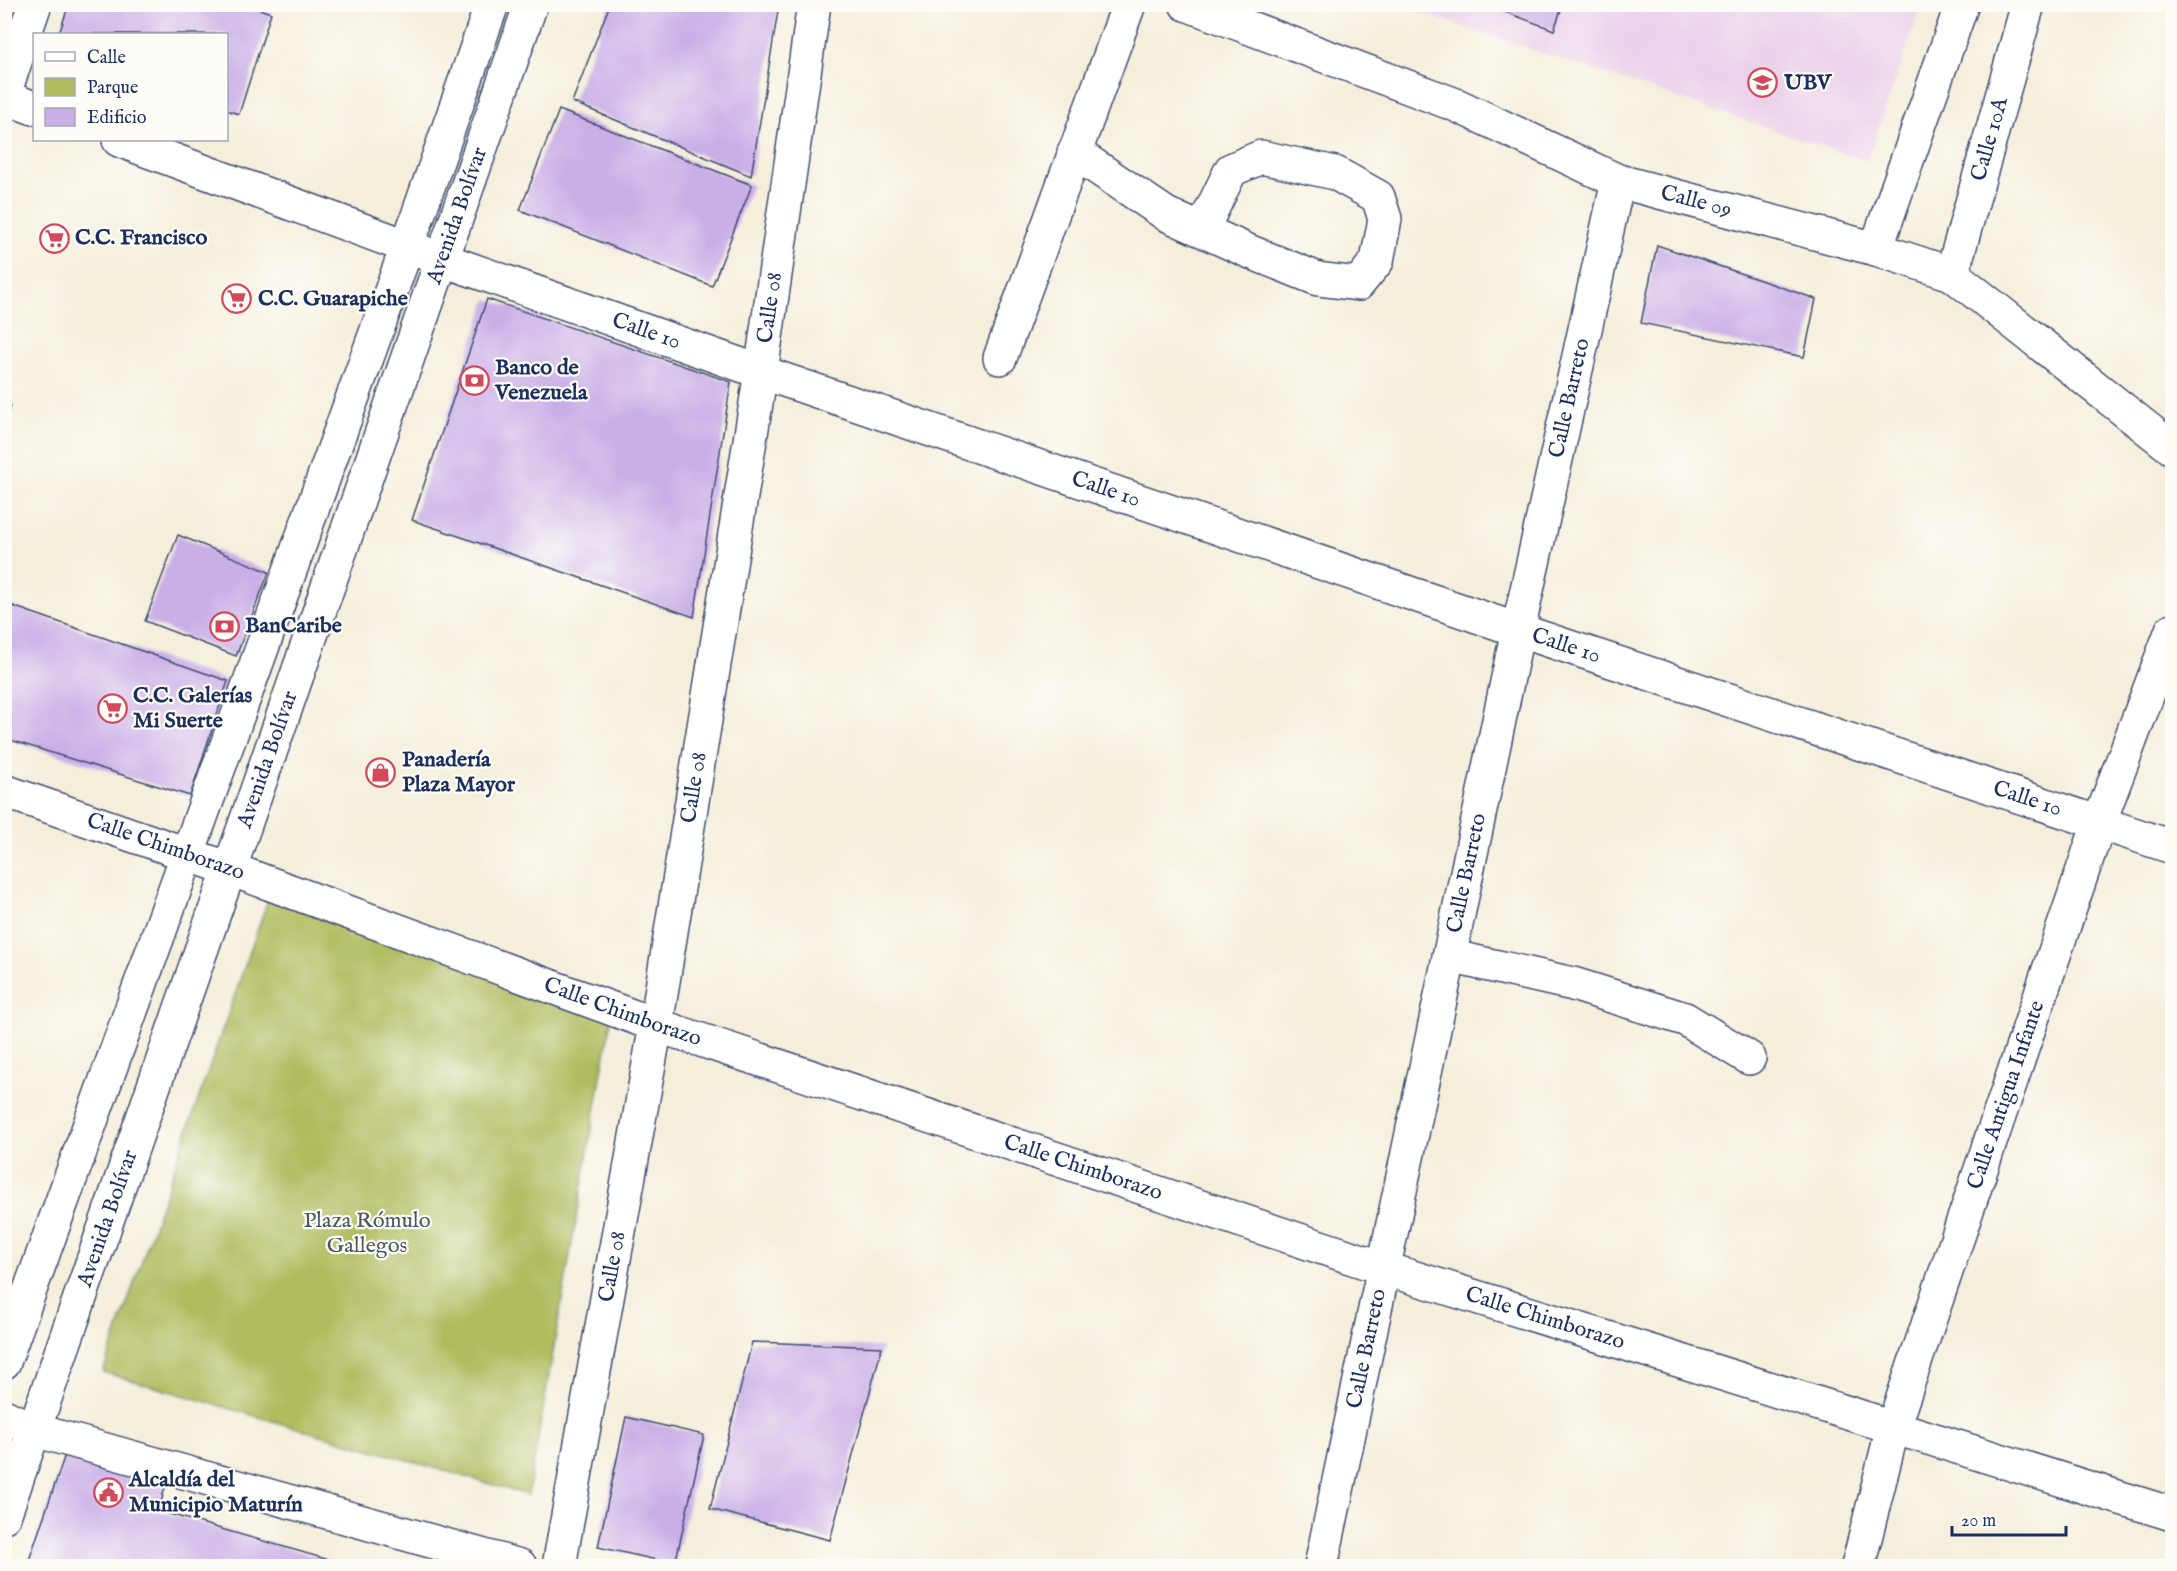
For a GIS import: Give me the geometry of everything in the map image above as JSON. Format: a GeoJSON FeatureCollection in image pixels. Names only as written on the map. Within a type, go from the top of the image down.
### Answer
{"type":"FeatureCollection","features":[{"type":"Feature","properties":{"kind":"street"},"geometry":{"type":"LineString","coordinates":[[33,108],[4,95],[34,4]]}},
{"type":"Feature","properties":{"kind":"street","name":"Avenida Bolívar"},"geometry":{"type":"LineString","coordinates":[[4,1362],[407,247],[492,4]]}},
{"type":"Feature","properties":{"kind":"street","name":"Avenida Bolívar"},"geometry":{"type":"LineString","coordinates":[[4,1516],[531,4]]}},
{"type":"Feature","properties":{"kind":"street","name":"Calle 08"},"geometry":{"type":"LineString","coordinates":[[559,1566],[656,1025],[760,372],[814,4]]}},
{"type":"Feature","properties":{"kind":"street"},"geometry":{"type":"LineString","coordinates":[[1000,358],[1129,4]]}},
{"type":"Feature","properties":{"kind":"street","name":"Calle 09"},"geometry":{"type":"LineString","coordinates":[[1186,4],[1455,105],[1618,181],[1876,249],[1953,274],[2172,448]]}},
{"type":"Feature","properties":{"kind":"street"},"geometry":{"type":"LineString","coordinates":[[1876,249],[1962,4]]}},
{"type":"Feature","properties":{"kind":"street","name":"Calle 10A"},"geometry":{"type":"LineString","coordinates":[[1953,274],[2028,4]]}},
{"type":"Feature","properties":{"kind":"street","name":"Calle 10"},"geometry":{"type":"LineString","coordinates":[[122,141],[407,247],[760,372],[1518,630],[2172,847]]}},
{"type":"Feature","properties":{"kind":"street"},"geometry":{"type":"LineString","coordinates":[[1074,152],[1166,213],[1248,252],[1318,279],[1358,284],[1377,261],[1385,219],[1378,197],[1335,173],[1261,157],[1231,170],[1202,230]]}},
{"type":"Feature","properties":{"kind":"street","name":"Calle Barreto"},"geometry":{"type":"LineString","coordinates":[[1321,1566],[1518,630],[1618,181]]}},
{"type":"Feature","properties":{"kind":"street","name":"Calle Antigua Infante"},"geometry":{"type":"LineString","coordinates":[[1858,1566],[1893,1427],[2099,823],[2172,630]]}},
{"type":"Feature","properties":{"kind":"street","name":"Calle Chimborazo"},"geometry":{"type":"LineString","coordinates":[[4,791],[230,869],[656,1025],[1383,1268],[2172,1514]]}},
{"type":"Feature","properties":{"kind":"street"},"geometry":{"type":"LineString","coordinates":[[1449,956],[1573,984],[1685,1019],[1749,1058]]}},
{"type":"Feature","properties":{"kind":"street"},"geometry":{"type":"LineString","coordinates":[[4,1416],[34,1430],[520,1566]]}},
{"type":"Feature","properties":{"kind":"shaded area","name":"UBV"},"geometry":{"type":"Polygon","coordinates":[[[1398,5],[1922,5],[1867,161],[1398,5]]]}},
{"type":"Feature","properties":{"kind":"green space","name":"Plaza Rómulo Gallegos"},"geometry":{"type":"Polygon","coordinates":[[[277,874],[614,1003],[528,1495],[103,1372],[277,874]]]}},
{"type":"Feature","properties":{"kind":"building"},"geometry":{"type":"Polygon","coordinates":[[[69,4],[244,4],[271,13],[239,114],[228,111],[228,33],[59,33],[69,4]]]}},
{"type":"Feature","properties":{"kind":"building"},"geometry":{"type":"Polygon","coordinates":[[[610,4],[779,5],[751,176],[572,102],[610,4]]]}},
{"type":"Feature","properties":{"kind":"building"},"geometry":{"type":"Polygon","coordinates":[[[1484,4],[1563,4],[1554,30],[1484,4]]]}},
{"type":"Feature","properties":{"kind":"building"},"geometry":{"type":"Polygon","coordinates":[[[559,110],[752,185],[712,286],[520,210],[559,110]]]}},
{"type":"Feature","properties":{"kind":"building"},"geometry":{"type":"Polygon","coordinates":[[[1657,245],[1816,299],[1804,357],[1641,323],[1657,245]]]}},
{"type":"Feature","properties":{"kind":"building"},"geometry":{"type":"Polygon","coordinates":[[[487,299],[731,382],[694,617],[412,520],[487,299]]]}},
{"type":"Feature","properties":{"kind":"building"},"geometry":{"type":"Polygon","coordinates":[[[4,403],[11,406],[5,423],[4,423],[4,403]]]}},
{"type":"Feature","properties":{"kind":"building"},"geometry":{"type":"Polygon","coordinates":[[[178,535],[269,572],[236,656],[145,621],[178,535]]]}},
{"type":"Feature","properties":{"kind":"building","name":"C.C. Galerías Mi Suerte"},"geometry":{"type":"Polygon","coordinates":[[[4,603],[228,681],[190,796],[4,738],[4,603]]]}},
{"type":"Feature","properties":{"kind":"building"},"geometry":{"type":"Polygon","coordinates":[[[752,1342],[882,1347],[830,1540],[710,1509],[752,1342]]]}},
{"type":"Feature","properties":{"kind":"building"},"geometry":{"type":"Polygon","coordinates":[[[626,1417],[704,1435],[675,1564],[598,1547],[626,1417]]]}},
{"type":"Feature","properties":{"kind":"building","name":"Alcaldía del Municipio Maturín"},"geometry":{"type":"Polygon","coordinates":[[[68,1446],[168,1475],[159,1511],[350,1566],[27,1566],[68,1446]]]}},
{"type":"Feature","properties":{"kind":"place","name":"UBV"},"geometry":{"type":"Point","coordinates":[1763,83]}},
{"type":"Feature","properties":{"kind":"place","name":"C.C. Francisco"},"geometry":{"type":"Point","coordinates":[54,238]}},
{"type":"Feature","properties":{"kind":"place","name":"C.C. Guarapiche"},"geometry":{"type":"Point","coordinates":[237,299]}},
{"type":"Feature","properties":{"kind":"place","name":"Banco de Venezuela"},"geometry":{"type":"Point","coordinates":[474,381]}},
{"type":"Feature","properties":{"kind":"place","name":"BanCaribe"},"geometry":{"type":"Point","coordinates":[224,626]}},
{"type":"Feature","properties":{"kind":"place","name":"C.C. Galerías Mi Suerte"},"geometry":{"type":"Point","coordinates":[112,709]}},
{"type":"Feature","properties":{"kind":"place","name":"Panadería Plaza Mayor"},"geometry":{"type":"Point","coordinates":[381,773]}},
{"type":"Feature","properties":{"kind":"place","name":"Alcaldía del Municipio Maturín"},"geometry":{"type":"Point","coordinates":[108,1493]}}]}
